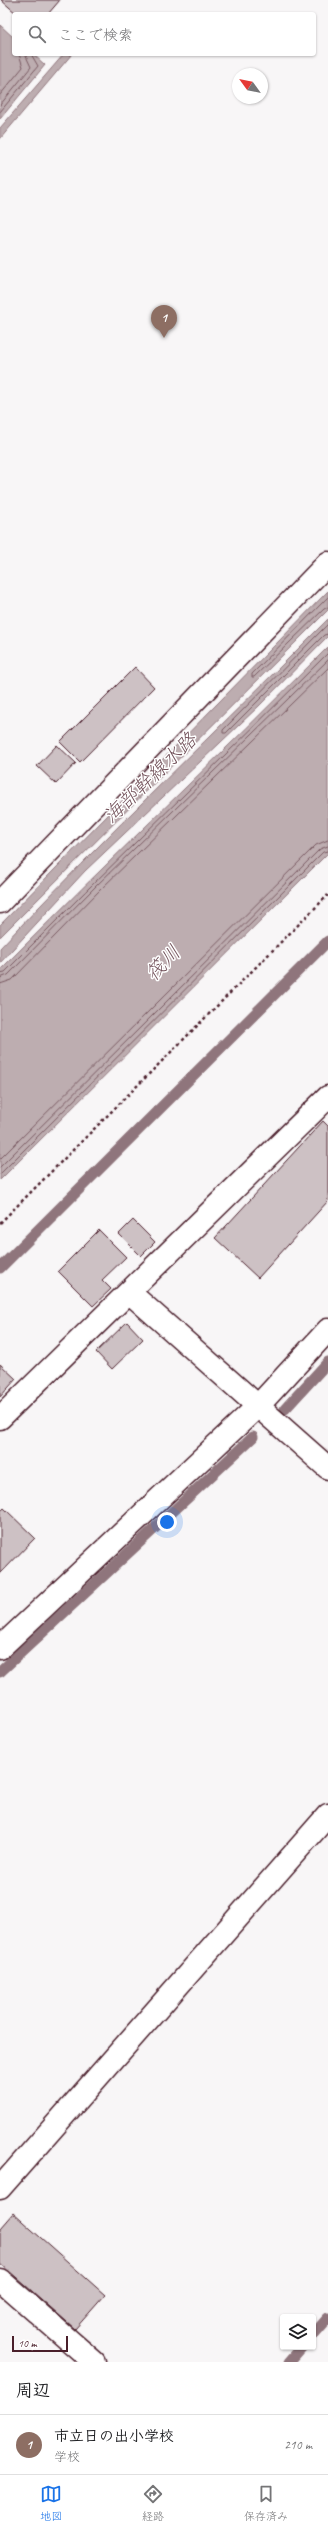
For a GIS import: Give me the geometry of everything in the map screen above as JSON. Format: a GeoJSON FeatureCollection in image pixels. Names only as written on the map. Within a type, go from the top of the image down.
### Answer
{"type":"FeatureCollection","features":[{"type":"Feature","properties":{"kind":"street"},"geometry":{"type":"LineString","coordinates":[[0,902],[328,563]]}},
{"type":"Feature","properties":{"kind":"street"},"geometry":{"type":"LineString","coordinates":[[0,1418],[328,1096]]}},
{"type":"Feature","properties":{"kind":"street"},"geometry":{"type":"LineString","coordinates":[[129,1292],[328,1468]]}},
{"type":"Feature","properties":{"kind":"street"},"geometry":{"type":"LineString","coordinates":[[0,1648],[258,1406],[328,1330]]}},
{"type":"Feature","properties":{"kind":"street"},"geometry":{"type":"LineString","coordinates":[[0,2188],[328,1815]]}},
{"type":"Feature","properties":{"kind":"street"},"geometry":{"type":"LineString","coordinates":[[0,2280],[94,2362]]}},
{"type":"Feature","properties":{"kind":"path"},"geometry":{"type":"LineString","coordinates":[[0,1223],[328,895]]}},
{"type":"Feature","properties":{"kind":"water"},"geometry":{"type":"Polygon","coordinates":[[[0,25],[12,36],[12,56],[35,56],[45,65],[0,119],[0,25]]]}},
{"type":"Feature","properties":{"kind":"water"},"geometry":{"type":"Polygon","coordinates":[[[62,56],[70,56],[0,139],[0,128],[62,56]]]}},
{"type":"Feature","properties":{"kind":"water","name":"海部幹線水路"},"geometry":{"type":"Polygon","coordinates":[[[328,591],[328,610],[0,937],[0,925],[328,591]]]}},
{"type":"Feature","properties":{"kind":"water"},"geometry":{"type":"Polygon","coordinates":[[[328,619],[328,636],[259,706],[85,871],[0,963],[0,948],[40,906],[328,619]]]}},
{"type":"Feature","properties":{"kind":"water","name":"筏川"},"geometry":{"type":"Polygon","coordinates":[[[328,647],[328,853],[0,1180],[0,970],[328,647]]]}},
{"type":"Feature","properties":{"kind":"building"},"geometry":{"type":"Polygon","coordinates":[[[1,0],[60,0],[50,12],[15,12],[1,0]]]}},
{"type":"Feature","properties":{"kind":"building"},"geometry":{"type":"Polygon","coordinates":[[[135,667],[154,687],[80,762],[60,742],[135,667]]]}},
{"type":"Feature","properties":{"kind":"building"},"geometry":{"type":"Polygon","coordinates":[[[57,745],[76,763],[56,784],[37,766],[57,745]]]}},
{"type":"Feature","properties":{"kind":"building"},"geometry":{"type":"Polygon","coordinates":[[[323,1121],[328,1126],[328,1201],[258,1278],[215,1238],[323,1121]]]}},
{"type":"Feature","properties":{"kind":"building"},"geometry":{"type":"Polygon","coordinates":[[[133,1220],[155,1242],[141,1256],[119,1234],[133,1220]]]}},
{"type":"Feature","properties":{"kind":"building"},"geometry":{"type":"Polygon","coordinates":[[[99,1230],[126,1257],[102,1280],[111,1289],[93,1306],[58,1271],[99,1230]]]}},
{"type":"Feature","properties":{"kind":"building"},"geometry":{"type":"Polygon","coordinates":[[[127,1322],[143,1339],[112,1369],[96,1352],[127,1322]]]}},
{"type":"Feature","properties":{"kind":"building"},"geometry":{"type":"Polygon","coordinates":[[[0,1364],[16,1379],[0,1397],[0,1364]]]}},
{"type":"Feature","properties":{"kind":"building"},"geometry":{"type":"Polygon","coordinates":[[[4,1508],[35,1538],[0,1574],[0,1512],[4,1508]]]}},
{"type":"Feature","properties":{"kind":"building"},"geometry":{"type":"Polygon","coordinates":[[[13,2213],[105,2295],[75,2329],[0,2263],[0,2228],[13,2213]]]}},
{"type":"Feature","properties":{"kind":"waterway"},"geometry":{"type":"LineString","coordinates":[[0,1268],[328,941]]}},
{"type":"Feature","properties":{"kind":"waterway"},"geometry":{"type":"LineString","coordinates":[[285,1409],[328,1362]]}},
{"type":"Feature","properties":{"kind":"waterway"},"geometry":{"type":"LineString","coordinates":[[0,1672],[253,1437]]}},
{"type":"Feature","properties":{"kind":"waterway"},"geometry":{"type":"LineString","coordinates":[[316,2332],[328,2318]]}},
{"type":"Feature","properties":{"kind":"waterway"},"geometry":{"type":"LineString","coordinates":[[289,2362],[299,2350]]}},
{"type":"Feature","properties":{"kind":"place","name":"市立日の出小学校"},"geometry":{"type":"Point","coordinates":[164,338]}}]}
